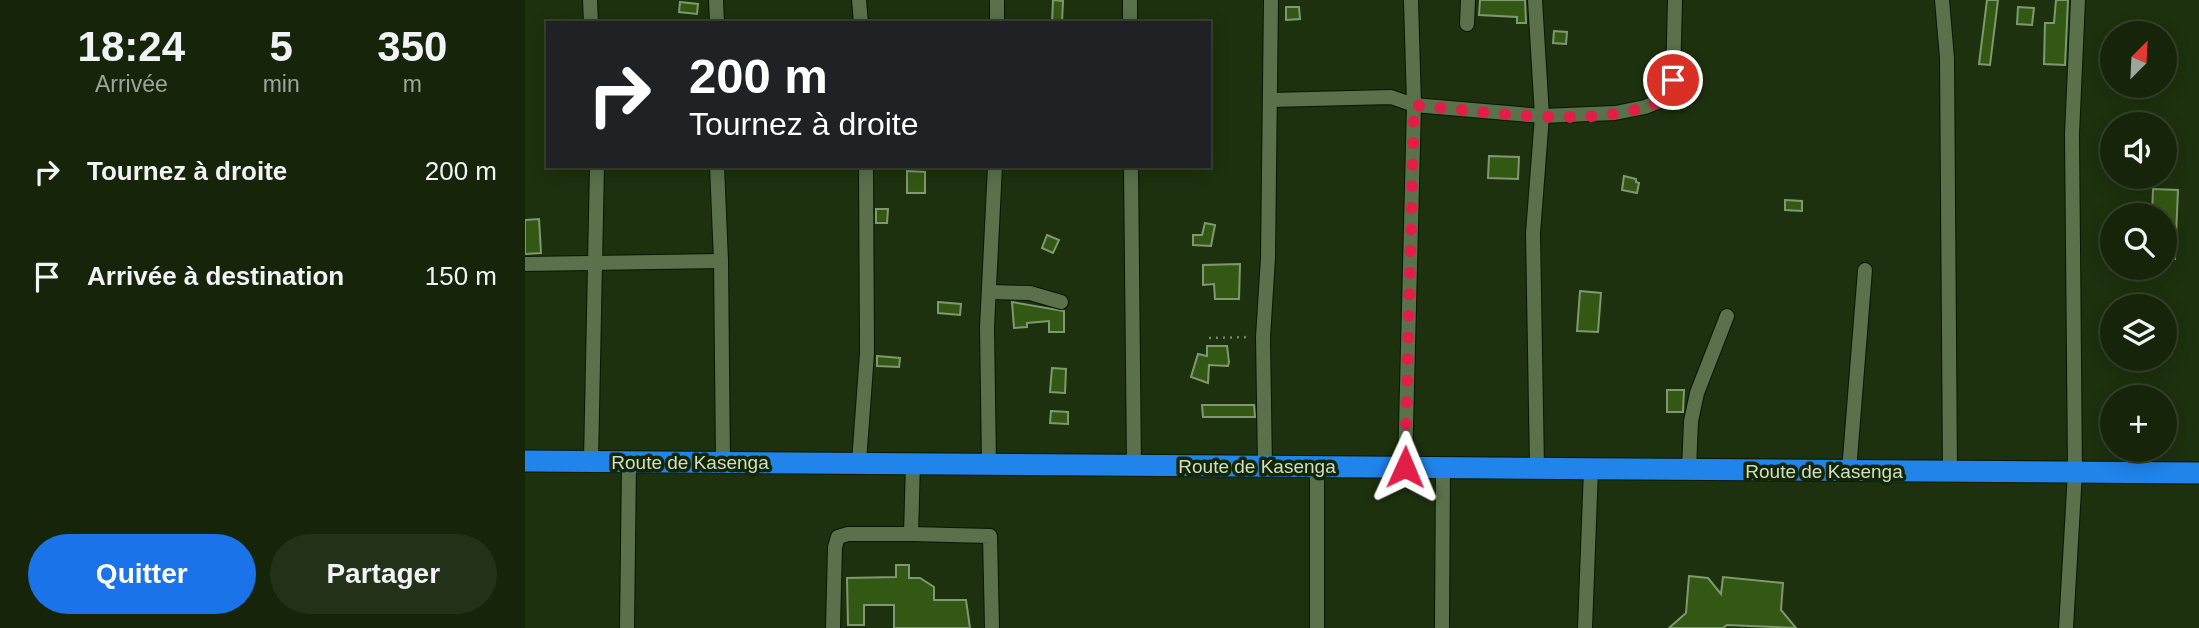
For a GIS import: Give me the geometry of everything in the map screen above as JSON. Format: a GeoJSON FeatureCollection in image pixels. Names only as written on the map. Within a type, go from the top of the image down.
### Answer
{"type":"FeatureCollection","features":[{"type":"Feature","properties":{"kind":"highway","name":"Route de Kasenga"},"geometry":{"type":"LineString","coordinates":[[525,461],[2199,473]]}},
{"type":"Feature","properties":{"kind":"street"},"geometry":{"type":"LineString","coordinates":[[590,0],[591,21]]}},
{"type":"Feature","properties":{"kind":"street"},"geometry":{"type":"LineString","coordinates":[[716,0],[717,21]]}},
{"type":"Feature","properties":{"kind":"street"},"geometry":{"type":"LineString","coordinates":[[859,0],[861,21]]}},
{"type":"Feature","properties":{"kind":"street"},"geometry":{"type":"LineString","coordinates":[[997,0],[997,21]]}},
{"type":"Feature","properties":{"kind":"street"},"geometry":{"type":"LineString","coordinates":[[1130,0],[1130,21]]}},
{"type":"Feature","properties":{"kind":"street"},"geometry":{"type":"LineString","coordinates":[[1265,467],[1263,337],[1271,100],[1271,0]]}},
{"type":"Feature","properties":{"kind":"street"},"geometry":{"type":"LineString","coordinates":[[1405,467],[1414,105],[1411,0]]}},
{"type":"Feature","properties":{"kind":"street"},"geometry":{"type":"LineString","coordinates":[[1467,24],[1468,0]]}},
{"type":"Feature","properties":{"kind":"street"},"geometry":{"type":"LineString","coordinates":[[1535,0],[1542,116],[1533,233],[1537,468]]}},
{"type":"Feature","properties":{"kind":"street"},"geometry":{"type":"LineString","coordinates":[[1271,100],[1391,97],[1414,105],[1542,116],[1615,113],[1645,107],[1665,99],[1673,80],[1675,0]]}},
{"type":"Feature","properties":{"kind":"street"},"geometry":{"type":"LineString","coordinates":[[1942,0],[1947,58],[1950,472]]}},
{"type":"Feature","properties":{"kind":"street"},"geometry":{"type":"LineString","coordinates":[[2066,628],[2075,472],[2072,134],[2078,0]]}},
{"type":"Feature","properties":{"kind":"street"},"geometry":{"type":"LineString","coordinates":[[591,461],[597,168]]}},
{"type":"Feature","properties":{"kind":"street"},"geometry":{"type":"LineString","coordinates":[[717,168],[722,261],[723,463]]}},
{"type":"Feature","properties":{"kind":"street"},"geometry":{"type":"LineString","coordinates":[[859,462],[867,353],[866,168]]}},
{"type":"Feature","properties":{"kind":"street"},"geometry":{"type":"LineString","coordinates":[[989,464],[987,349],[995,168]]}},
{"type":"Feature","properties":{"kind":"street"},"geometry":{"type":"LineString","coordinates":[[1131,168],[1134,466]]}},
{"type":"Feature","properties":{"kind":"street"},"geometry":{"type":"LineString","coordinates":[[525,264],[722,261]]}},
{"type":"Feature","properties":{"kind":"street"},"geometry":{"type":"LineString","coordinates":[[1849,471],[1865,270]]}},
{"type":"Feature","properties":{"kind":"street"},"geometry":{"type":"LineString","coordinates":[[991,292],[1030,293],[1061,302]]}},
{"type":"Feature","properties":{"kind":"street"},"geometry":{"type":"LineString","coordinates":[[1689,470],[1691,421],[1697,393],[1727,316]]}},
{"type":"Feature","properties":{"kind":"street"},"geometry":{"type":"LineString","coordinates":[[627,628],[629,463]]}},
{"type":"Feature","properties":{"kind":"street"},"geometry":{"type":"LineString","coordinates":[[911,534],[913,463]]}},
{"type":"Feature","properties":{"kind":"street"},"geometry":{"type":"LineString","coordinates":[[1317,467],[1317,628]]}},
{"type":"Feature","properties":{"kind":"street"},"geometry":{"type":"LineString","coordinates":[[1442,628],[1443,467]]}},
{"type":"Feature","properties":{"kind":"street"},"geometry":{"type":"LineString","coordinates":[[1585,628],[1591,469]]}},
{"type":"Feature","properties":{"kind":"street"},"geometry":{"type":"LineString","coordinates":[[833,628],[835,547],[838,537],[848,534],[990,536],[992,628]]}},
{"type":"Feature","properties":{"kind":"path"},"geometry":{"type":"LineString","coordinates":[[1209,338],[1263,337]]}},
{"type":"Feature","properties":{"kind":"building"},"geometry":{"type":"Polygon","coordinates":[[[1053,0],[1063,1],[1062,21],[1052,21],[1053,0]]]}},
{"type":"Feature","properties":{"kind":"building"},"geometry":{"type":"Polygon","coordinates":[[[1480,0],[1525,0],[1526,23],[1517,23],[1517,17],[1479,15],[1480,0]]]}},
{"type":"Feature","properties":{"kind":"building"},"geometry":{"type":"Polygon","coordinates":[[[1987,0],[1998,0],[1990,65],[1979,64],[1987,0]]]}},
{"type":"Feature","properties":{"kind":"building"},"geometry":{"type":"Polygon","coordinates":[[[2056,0],[2068,0],[2065,65],[2044,64],[2045,23],[2054,23],[2056,0]]]}},
{"type":"Feature","properties":{"kind":"building"},"geometry":{"type":"Polygon","coordinates":[[[680,2],[698,4],[697,14],[679,12],[680,2]]]}},
{"type":"Feature","properties":{"kind":"building"},"geometry":{"type":"Polygon","coordinates":[[[1286,7],[1299,7],[1300,19],[1286,20],[1286,7]]]}},
{"type":"Feature","properties":{"kind":"building"},"geometry":{"type":"Polygon","coordinates":[[[2018,7],[2034,8],[2032,25],[2017,24],[2018,7]]]}},
{"type":"Feature","properties":{"kind":"building"},"geometry":{"type":"Polygon","coordinates":[[[1554,31],[1567,32],[1566,44],[1553,43],[1554,31]]]}},
{"type":"Feature","properties":{"kind":"building"},"geometry":{"type":"Polygon","coordinates":[[[1489,156],[1519,157],[1518,179],[1488,178],[1489,156]]]}},
{"type":"Feature","properties":{"kind":"building"},"geometry":{"type":"Polygon","coordinates":[[[907,171],[925,172],[925,193],[907,193],[907,171]]]}},
{"type":"Feature","properties":{"kind":"building"},"geometry":{"type":"Polygon","coordinates":[[[1624,176],[1636,179],[1639,183],[1637,193],[1622,190],[1624,176]]]}},
{"type":"Feature","properties":{"kind":"building"},"geometry":{"type":"Polygon","coordinates":[[[2153,189],[2178,190],[2177,213],[2177,203],[2152,203],[2153,189]]]}},
{"type":"Feature","properties":{"kind":"building"},"geometry":{"type":"Polygon","coordinates":[[[1785,200],[1802,201],[1802,211],[1785,210],[1785,200]]]}},
{"type":"Feature","properties":{"kind":"building"},"geometry":{"type":"Polygon","coordinates":[[[876,209],[888,209],[887,223],[876,223],[876,209]]]}},
{"type":"Feature","properties":{"kind":"building"},"geometry":{"type":"Polygon","coordinates":[[[539,219],[541,253],[525,254],[525,220],[539,219]]]}},
{"type":"Feature","properties":{"kind":"building"},"geometry":{"type":"Polygon","coordinates":[[[1205,223],[1215,225],[1211,246],[1193,245],[1193,235],[1202,235],[1205,223]]]}},
{"type":"Feature","properties":{"kind":"building"},"geometry":{"type":"Polygon","coordinates":[[[1047,235],[1059,240],[1053,253],[1042,248],[1047,235]]]}},
{"type":"Feature","properties":{"kind":"building"},"geometry":{"type":"Polygon","coordinates":[[[1240,264],[1239,299],[1215,299],[1214,284],[1203,285],[1203,265],[1240,264]]]}},
{"type":"Feature","properties":{"kind":"building"},"geometry":{"type":"Polygon","coordinates":[[[1580,291],[1601,293],[1598,332],[1577,331],[1580,291]]]}},
{"type":"Feature","properties":{"kind":"building"},"geometry":{"type":"Polygon","coordinates":[[[938,302],[961,304],[960,315],[938,313],[938,302]]]}},
{"type":"Feature","properties":{"kind":"building"},"geometry":{"type":"Polygon","coordinates":[[[1012,302],[1064,311],[1064,332],[1049,332],[1049,321],[1027,323],[1027,327],[1014,328],[1012,302]]]}},
{"type":"Feature","properties":{"kind":"building"},"geometry":{"type":"Polygon","coordinates":[[[1207,346],[1227,346],[1229,362],[1228,366],[1209,365],[1208,383],[1191,377],[1198,354],[1207,356],[1207,346]]]}},
{"type":"Feature","properties":{"kind":"building"},"geometry":{"type":"Polygon","coordinates":[[[877,356],[900,358],[899,367],[877,366],[877,356]]]}},
{"type":"Feature","properties":{"kind":"building"},"geometry":{"type":"Polygon","coordinates":[[[1052,368],[1066,369],[1065,393],[1050,392],[1052,368]]]}},
{"type":"Feature","properties":{"kind":"building"},"geometry":{"type":"Polygon","coordinates":[[[1667,390],[1684,390],[1683,412],[1667,412],[1667,390]]]}},
{"type":"Feature","properties":{"kind":"building"},"geometry":{"type":"Polygon","coordinates":[[[1202,405],[1254,405],[1255,417],[1203,417],[1202,405]]]}},
{"type":"Feature","properties":{"kind":"building"},"geometry":{"type":"Polygon","coordinates":[[[1051,411],[1068,412],[1068,424],[1050,423],[1051,411]]]}},
{"type":"Feature","properties":{"kind":"building"},"geometry":{"type":"Polygon","coordinates":[[[896,565],[909,565],[909,578],[920,578],[934,587],[934,600],[966,600],[970,628],[894,628],[894,605],[864,605],[864,625],[848,625],[847,578],[896,577],[896,565]]]}},
{"type":"Feature","properties":{"kind":"building"},"geometry":{"type":"Polygon","coordinates":[[[1689,576],[1708,578],[1721,594],[1723,577],[1783,583],[1781,610],[1796,628],[1727,625],[1723,628],[1669,628],[1686,613],[1689,576]]]}},
{"type":"Feature","properties":{"kind":"route"},"geometry":{"type":"LineString","coordinates":[[1405,467],[1414,105],[1542,116],[1615,113],[1657,104],[1665,99],[1673,80]]}}]}
